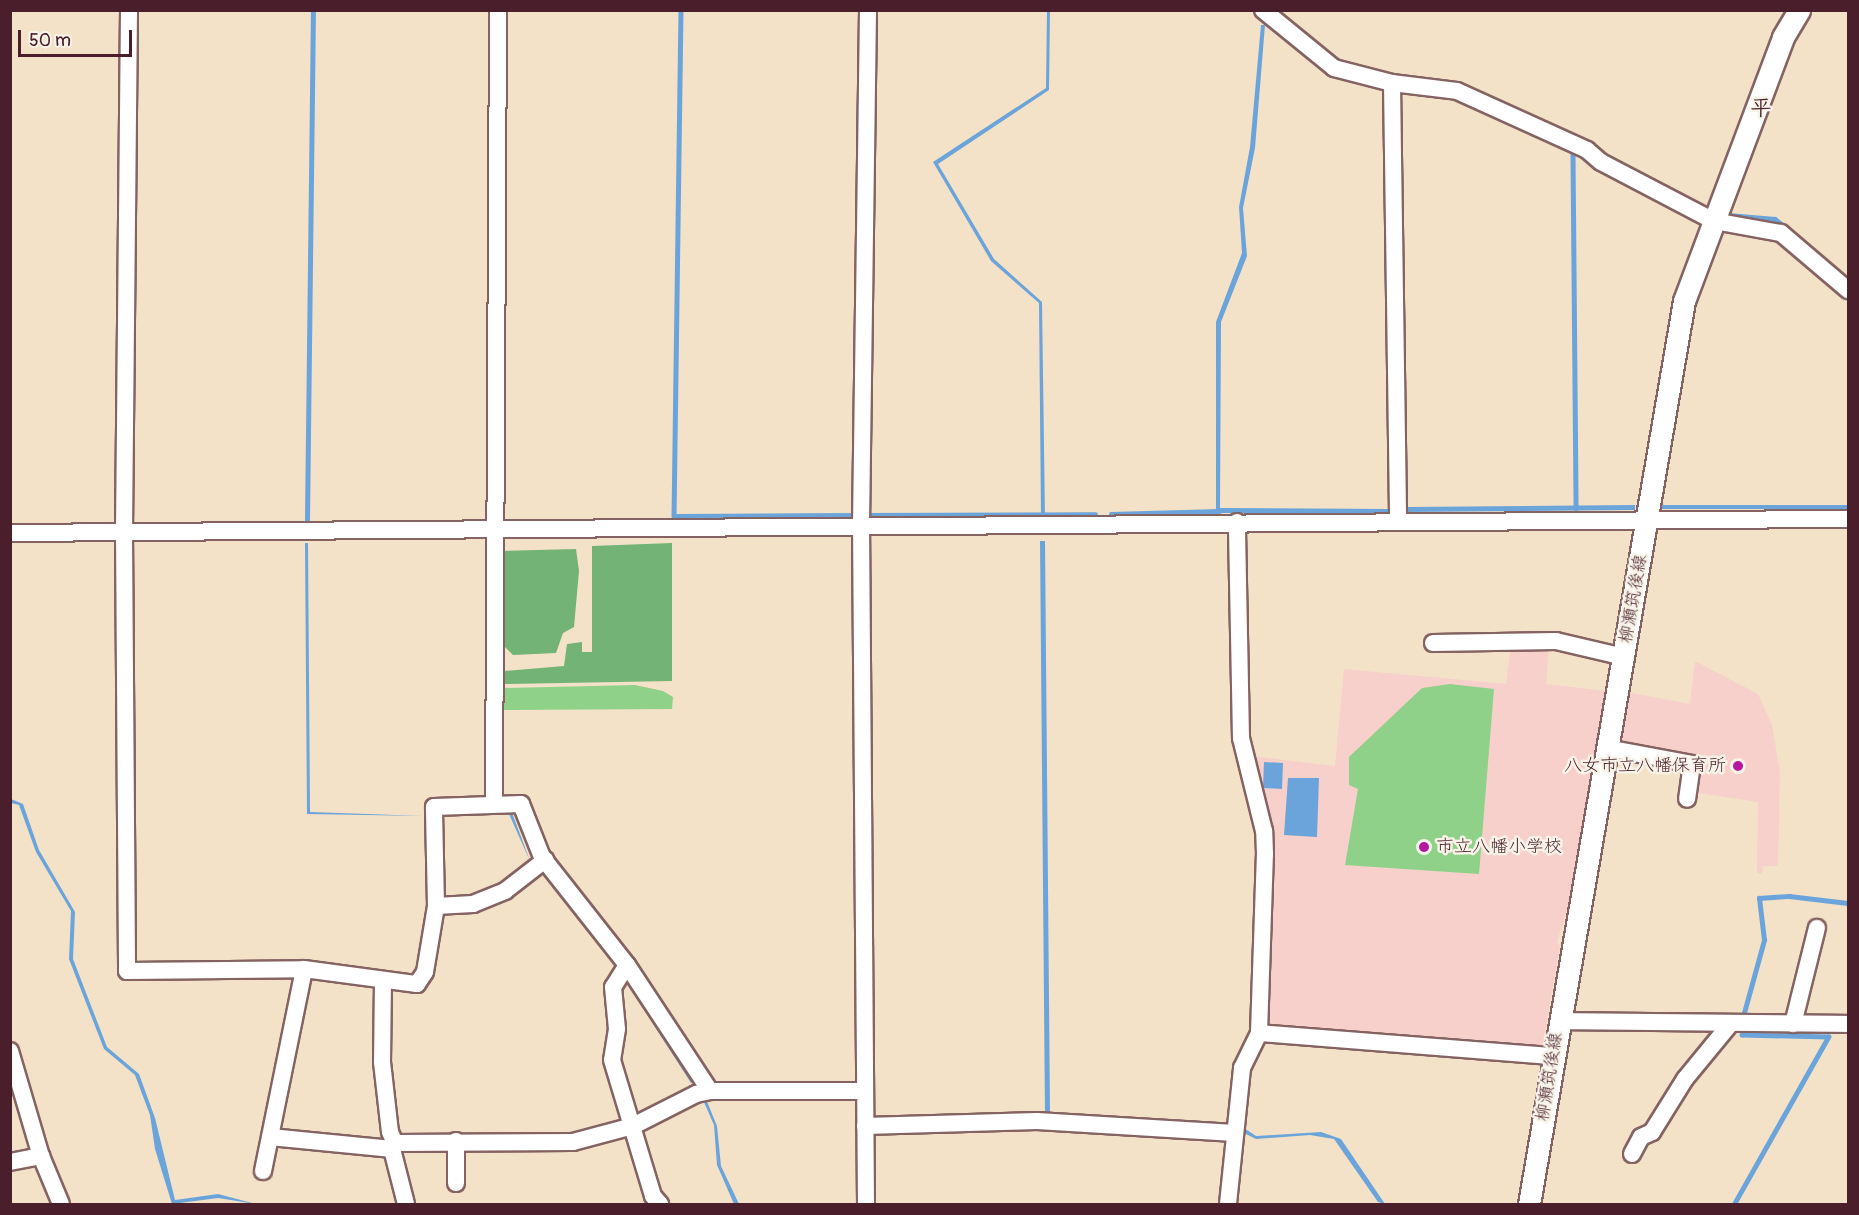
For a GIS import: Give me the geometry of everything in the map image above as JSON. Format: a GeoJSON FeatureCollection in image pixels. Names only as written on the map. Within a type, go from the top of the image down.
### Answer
{"type":"FeatureCollection","features":[{"type":"Feature","properties":{"kind":"main road","name":"柳瀬筑後線"},"geometry":{"type":"LineString","coordinates":[[1529,1204],[1552,1056],[1648,521],[1684,302],[1783,37],[1799,10]]}},
{"type":"Feature","properties":{"kind":"street"},"geometry":{"type":"LineString","coordinates":[[129,10],[124,533],[127,971],[304,969],[345,972],[383,981],[417,984],[425,972],[435,906],[434,807],[494,803],[521,804],[545,860],[627,965],[710,1091]]}},
{"type":"Feature","properties":{"kind":"street"},"geometry":{"type":"LineString","coordinates":[[494,803],[498,10]]}},
{"type":"Feature","properties":{"kind":"street"},"geometry":{"type":"LineString","coordinates":[[866,1204],[861,525],[868,10]]}},
{"type":"Feature","properties":{"kind":"street"},"geometry":{"type":"LineString","coordinates":[[1263,10],[1334,68],[1392,83],[1457,91],[1587,150],[1601,162],[1714,221],[1781,233],[1848,290]]}},
{"type":"Feature","properties":{"kind":"street"},"geometry":{"type":"LineString","coordinates":[[1392,83],[1398,522]]}},
{"type":"Feature","properties":{"kind":"street"},"geometry":{"type":"LineString","coordinates":[[10,533],[1848,519]]}},
{"type":"Feature","properties":{"kind":"street"},"geometry":{"type":"LineString","coordinates":[[1228,1204],[1242,1068],[1259,1033],[1265,854],[1264,831],[1240,738],[1237,522]]}},
{"type":"Feature","properties":{"kind":"street"},"geometry":{"type":"LineString","coordinates":[[1432,643],[1556,641],[1624,657]]}},
{"type":"Feature","properties":{"kind":"street"},"geometry":{"type":"LineString","coordinates":[[1607,748],[1692,764],[1687,799]]}},
{"type":"Feature","properties":{"kind":"street"},"geometry":{"type":"LineString","coordinates":[[435,906],[473,904],[505,891],[545,860]]}},
{"type":"Feature","properties":{"kind":"street"},"geometry":{"type":"LineString","coordinates":[[1793,1024],[1817,928]]}},
{"type":"Feature","properties":{"kind":"street"},"geometry":{"type":"LineString","coordinates":[[627,965],[613,987],[617,1029],[612,1060],[653,1196],[660,1204]]}},
{"type":"Feature","properties":{"kind":"street"},"geometry":{"type":"LineString","coordinates":[[263,1171],[304,969]]}},
{"type":"Feature","properties":{"kind":"street"},"geometry":{"type":"LineString","coordinates":[[383,981],[382,1062],[390,1132],[406,1204]]}},
{"type":"Feature","properties":{"kind":"street"},"geometry":{"type":"LineString","coordinates":[[1559,1021],[1848,1024]]}},
{"type":"Feature","properties":{"kind":"street"},"geometry":{"type":"LineString","coordinates":[[1632,1154],[1641,1137],[1652,1132],[1685,1079],[1731,1023]]}},
{"type":"Feature","properties":{"kind":"street"},"geometry":{"type":"LineString","coordinates":[[1259,1033],[1552,1056]]}},
{"type":"Feature","properties":{"kind":"street"},"geometry":{"type":"LineString","coordinates":[[10,1051],[41,1156],[61,1204]]}},
{"type":"Feature","properties":{"kind":"street"},"geometry":{"type":"LineString","coordinates":[[270,1137],[394,1146],[456,1141],[573,1142],[633,1126],[696,1094],[710,1091],[866,1091]]}},
{"type":"Feature","properties":{"kind":"street"},"geometry":{"type":"LineString","coordinates":[[866,1126],[1037,1121],[1235,1133]]}},
{"type":"Feature","properties":{"kind":"street"},"geometry":{"type":"LineString","coordinates":[[456,1141],[456,1183]]}},
{"type":"Feature","properties":{"kind":"street"},"geometry":{"type":"LineString","coordinates":[[10,1162],[41,1156]]}},
{"type":"Feature","properties":{"kind":"shaded area","name":"市立八幡小学校"},"geometry":{"type":"Polygon","coordinates":[[[1511,645],[1549,646],[1546,684],[1607,691],[1568,906],[1557,942],[1560,946],[1543,1043],[1537,1048],[1266,1026],[1271,860],[1250,756],[1335,766],[1344,669],[1506,684],[1511,645]]]}},
{"type":"Feature","properties":{"kind":"shaded area","name":"八女市立八幡保育所"},"geometry":{"type":"Polygon","coordinates":[[[1695,661],[1758,694],[1772,725],[1780,772],[1778,866],[1763,866],[1762,874],[1757,873],[1758,802],[1692,792],[1698,761],[1611,744],[1622,691],[1690,704],[1695,661]]]}},
{"type":"Feature","properties":{"kind":"green space"},"geometry":{"type":"Polygon","coordinates":[[[672,543],[672,681],[504,684],[504,671],[564,666],[567,644],[582,642],[582,652],[592,652],[592,546],[672,543]]]}},
{"type":"Feature","properties":{"kind":"green space"},"geometry":{"type":"Polygon","coordinates":[[[576,549],[579,571],[574,627],[563,633],[556,653],[513,655],[503,645],[502,551],[576,549]]]}},
{"type":"Feature","properties":{"kind":"green space"},"geometry":{"type":"Polygon","coordinates":[[[1450,684],[1494,689],[1479,874],[1345,865],[1358,789],[1349,785],[1349,757],[1422,688],[1450,684]]]}},
{"type":"Feature","properties":{"kind":"green space"},"geometry":{"type":"Polygon","coordinates":[[[635,685],[663,691],[673,697],[672,709],[503,710],[503,688],[635,685]]]}},
{"type":"Feature","properties":{"kind":"water"},"geometry":{"type":"Polygon","coordinates":[[[1047,11],[1050,11],[1049,90],[938,164],[994,259],[1042,302],[1045,517],[1041,517],[1039,303],[991,261],[933,162],[1046,88],[1047,11]]]}},
{"type":"Feature","properties":{"kind":"water"},"geometry":{"type":"Polygon","coordinates":[[[1261,25],[1265,25],[1255,148],[1243,208],[1247,256],[1221,322],[1220,508],[1388,509],[1388,513],[1216,513],[1216,322],[1242,253],[1239,207],[1250,147],[1261,25]]]}},
{"type":"Feature","properties":{"kind":"water"},"geometry":{"type":"Polygon","coordinates":[[[1635,505],[1635,510],[1408,512],[1408,507],[1635,505]]]}},
{"type":"Feature","properties":{"kind":"water"},"geometry":{"type":"Polygon","coordinates":[[[1661,505],[1848,505],[1848,509],[1661,509],[1661,505]]]}},
{"type":"Feature","properties":{"kind":"water"},"geometry":{"type":"Polygon","coordinates":[[[1040,541],[1045,541],[1050,1113],[1093,1116],[1093,1120],[1045,1116],[1040,541]]]}},
{"type":"Feature","properties":{"kind":"water"},"geometry":{"type":"Polygon","coordinates":[[[305,543],[308,543],[310,812],[424,816],[307,814],[305,543]]]}},
{"type":"Feature","properties":{"kind":"water"},"geometry":{"type":"Polygon","coordinates":[[[1264,762],[1283,763],[1282,789],[1263,788],[1264,762]]]}},
{"type":"Feature","properties":{"kind":"water"},"geometry":{"type":"Polygon","coordinates":[[[1288,778],[1319,778],[1317,837],[1284,835],[1288,778]]]}},
{"type":"Feature","properties":{"kind":"water"},"geometry":{"type":"Polygon","coordinates":[[[11,799],[23,804],[39,850],[75,912],[73,959],[107,1047],[139,1074],[155,1118],[175,1200],[218,1194],[256,1204],[218,1198],[172,1204],[155,1149],[150,1115],[135,1075],[104,1049],[69,959],[71,911],[36,852],[19,805],[11,803],[11,799]]]}},
{"type":"Feature","properties":{"kind":"water"},"geometry":{"type":"Polygon","coordinates":[[[511,810],[530,861],[509,814],[442,815],[442,812],[511,810]]]}},
{"type":"Feature","properties":{"kind":"water"},"geometry":{"type":"Polygon","coordinates":[[[623,977],[676,1051],[694,1081],[691,1083],[623,977]]]}},
{"type":"Feature","properties":{"kind":"water"},"geometry":{"type":"Polygon","coordinates":[[[706,1099],[717,1126],[721,1166],[739,1204],[734,1204],[717,1165],[714,1125],[703,1100],[706,1099]]]}},
{"type":"Feature","properties":{"kind":"water"},"geometry":{"type":"Polygon","coordinates":[[[1244,1128],[1256,1136],[1321,1132],[1341,1139],[1385,1204],[1378,1202],[1334,1139],[1310,1135],[1256,1139],[1242,1132],[1244,1128]]]}},
{"type":"Feature","properties":{"kind":"waterway"},"geometry":{"type":"LineString","coordinates":[[307,520],[313,10]]}},
{"type":"Feature","properties":{"kind":"waterway"},"geometry":{"type":"LineString","coordinates":[[681,10],[674,516],[857,515]]}},
{"type":"Feature","properties":{"kind":"waterway"},"geometry":{"type":"LineString","coordinates":[[1573,154],[1576,508]]}},
{"type":"Feature","properties":{"kind":"waterway"},"geometry":{"type":"LineString","coordinates":[[1728,215],[1775,219],[1811,248]]}},
{"type":"Feature","properties":{"kind":"waterway"},"geometry":{"type":"LineString","coordinates":[[1111,514],[1219,511]]}},
{"type":"Feature","properties":{"kind":"waterway"},"geometry":{"type":"LineString","coordinates":[[865,515],[1095,514]]}},
{"type":"Feature","properties":{"kind":"waterway"},"geometry":{"type":"LineString","coordinates":[[1742,1020],[1764,940],[1759,898],[1789,896],[1848,903]]}},
{"type":"Feature","properties":{"kind":"waterway"},"geometry":{"type":"LineString","coordinates":[[1734,1204],[1828,1037],[1742,1035],[1742,1031]]}},
{"type":"Feature","properties":{"kind":"place","name":"八女市立八幡保育所"},"geometry":{"type":"Point","coordinates":[1738,766]}},
{"type":"Feature","properties":{"kind":"place","name":"市立八幡小学校"},"geometry":{"type":"Point","coordinates":[1424,847]}},
{"type":"Feature","properties":{"kind":"district","name":"平"},"geometry":{"type":"Point","coordinates":[1761,109]}}]}
